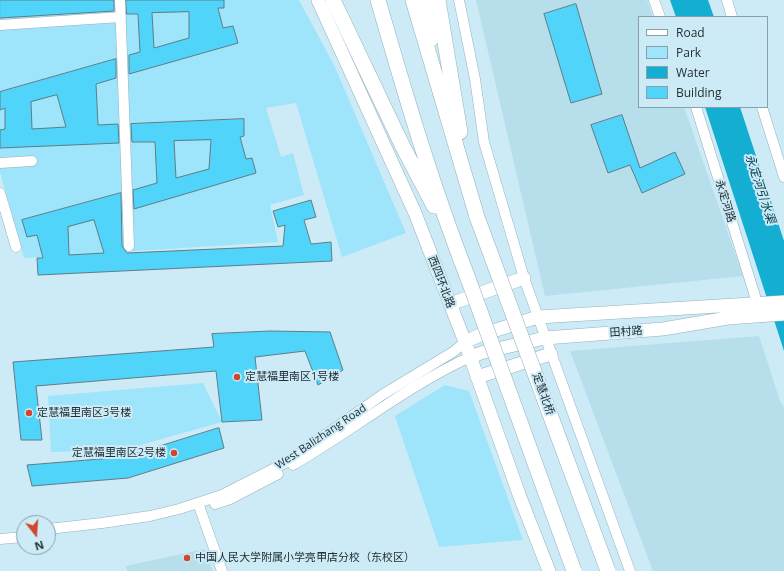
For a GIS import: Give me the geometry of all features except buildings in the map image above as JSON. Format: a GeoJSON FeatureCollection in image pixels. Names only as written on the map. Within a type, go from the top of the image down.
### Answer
{"type":"FeatureCollection","features":[{"type":"Feature","properties":{"kind":"highway"},"geometry":{"type":"LineString","coordinates":[[332,0],[403,147],[456,250]]}},
{"type":"Feature","properties":{"kind":"highway"},"geometry":{"type":"LineString","coordinates":[[413,0],[436,82],[470,192]]}},
{"type":"Feature","properties":{"kind":"highway"},"geometry":{"type":"LineString","coordinates":[[425,0],[428,13],[436,82]]}},
{"type":"Feature","properties":{"kind":"highway"},"geometry":{"type":"LineString","coordinates":[[438,0],[470,192]]}},
{"type":"Feature","properties":{"kind":"highway"},"geometry":{"type":"LineString","coordinates":[[378,3],[410,111],[456,250],[469,281],[574,571]]}},
{"type":"Feature","properties":{"kind":"highway","name":"定慧北桥"},"geometry":{"type":"LineString","coordinates":[[470,192],[477,217],[608,571]]}},
{"type":"Feature","properties":{"kind":"main road","name":"西四环北路"},"geometry":{"type":"LineString","coordinates":[[318,0],[415,213],[470,357],[548,571]]}},
{"type":"Feature","properties":{"kind":"main road"},"geometry":{"type":"LineString","coordinates":[[450,304],[524,278]]}},
{"type":"Feature","properties":{"kind":"main road","name":"田村路"},"geometry":{"type":"LineString","coordinates":[[464,342],[480,335],[538,317],[762,305],[784,302]]}},
{"type":"Feature","properties":{"kind":"main road","name":"田村路"},"geometry":{"type":"LineString","coordinates":[[470,357],[484,352],[545,338],[663,329],[728,318],[762,305],[784,314]]}},
{"type":"Feature","properties":{"kind":"main road"},"geometry":{"type":"LineString","coordinates":[[477,377],[551,354]]}},
{"type":"Feature","properties":{"kind":"street"},"geometry":{"type":"LineString","coordinates":[[120,0],[129,246]]}},
{"type":"Feature","properties":{"kind":"street"},"geometry":{"type":"LineString","coordinates":[[459,0],[475,79],[484,142],[524,278],[630,571]]}},
{"type":"Feature","properties":{"kind":"street"},"geometry":{"type":"LineString","coordinates":[[654,0],[660,16]]}},
{"type":"Feature","properties":{"kind":"street"},"geometry":{"type":"LineString","coordinates":[[727,0],[732,16]]}},
{"type":"Feature","properties":{"kind":"street"},"geometry":{"type":"LineString","coordinates":[[0,25],[121,17]]}},
{"type":"Feature","properties":{"kind":"street","name":"永定河路"},"geometry":{"type":"LineString","coordinates":[[696,108],[762,305]]}},
{"type":"Feature","properties":{"kind":"street"},"geometry":{"type":"LineString","coordinates":[[762,108],[784,176]]}},
{"type":"Feature","properties":{"kind":"street"},"geometry":{"type":"LineString","coordinates":[[0,163],[32,161]]}},
{"type":"Feature","properties":{"kind":"street"},"geometry":{"type":"LineString","coordinates":[[0,193],[16,247]]}},
{"type":"Feature","properties":{"kind":"street","name":"West Balizhang Road"},"geometry":{"type":"LineString","coordinates":[[56,534],[124,527],[150,522],[199,506],[286,463],[382,395],[452,352],[464,342]]}},
{"type":"Feature","properties":{"kind":"street","name":"West Balizhang Road"},"geometry":{"type":"LineString","coordinates":[[56,528],[150,516],[230,499],[307,457],[382,407],[452,365],[470,357]]}},
{"type":"Feature","properties":{"kind":"street"},"geometry":{"type":"LineString","coordinates":[[199,506],[222,571]]}},
{"type":"Feature","properties":{"kind":"street"},"geometry":{"type":"LineString","coordinates":[[0,533],[16,532]]}},
{"type":"Feature","properties":{"kind":"street"},"geometry":{"type":"LineString","coordinates":[[0,539],[16,538]]}},
{"type":"Feature","properties":{"kind":"shaded area"},"geometry":{"type":"Polygon","coordinates":[[[476,0],[647,0],[653,16],[638,16],[638,108],[684,108],[743,276],[545,296],[476,0]]]}},
{"type":"Feature","properties":{"kind":"shaded area"},"geometry":{"type":"Polygon","coordinates":[[[759,336],[780,401],[784,407],[784,571],[653,571],[570,351],[759,336]]]}},
{"type":"Feature","properties":{"kind":"shaded area","name":"中国人民大学附属小学亮甲店分校（东校区）"},"geometry":{"type":"Polygon","coordinates":[[[204,549],[213,571],[127,571],[126,566],[204,549]]]}},
{"type":"Feature","properties":{"kind":"green space"},"geometry":{"type":"Polygon","coordinates":[[[107,0],[299,0],[335,67],[406,233],[342,257],[296,103],[266,108],[281,157],[293,153],[304,195],[270,205],[278,242],[24,258],[0,172],[0,7],[107,0]]]}},
{"type":"Feature","properties":{"kind":"green space"},"geometry":{"type":"Polygon","coordinates":[[[203,383],[222,422],[123,450],[51,452],[48,396],[203,383]]]}},
{"type":"Feature","properties":{"kind":"green space"},"geometry":{"type":"Polygon","coordinates":[[[445,385],[469,391],[523,540],[439,547],[395,416],[445,385]]]}},
{"type":"Feature","properties":{"kind":"water"},"geometry":{"type":"Polygon","coordinates":[[[670,0],[708,0],[714,16],[676,16],[670,0]]]}},
{"type":"Feature","properties":{"kind":"water","name":"永定河引水渠"},"geometry":{"type":"Polygon","coordinates":[[[705,108],[740,108],[784,241],[784,351],[705,108]]]}},
{"type":"Feature","properties":{"kind":"place","name":"定慧福里南区1号楼"},"geometry":{"type":"Point","coordinates":[237,377]}},
{"type":"Feature","properties":{"kind":"place","name":"定慧福里南区3号楼"},"geometry":{"type":"Point","coordinates":[29,413]}},
{"type":"Feature","properties":{"kind":"place","name":"定慧福里南区2号楼"},"geometry":{"type":"Point","coordinates":[174,453]}},
{"type":"Feature","properties":{"kind":"place","name":"中国人民大学附属小学亮甲店分校（东校区）"},"geometry":{"type":"Point","coordinates":[187,558]}}]}
